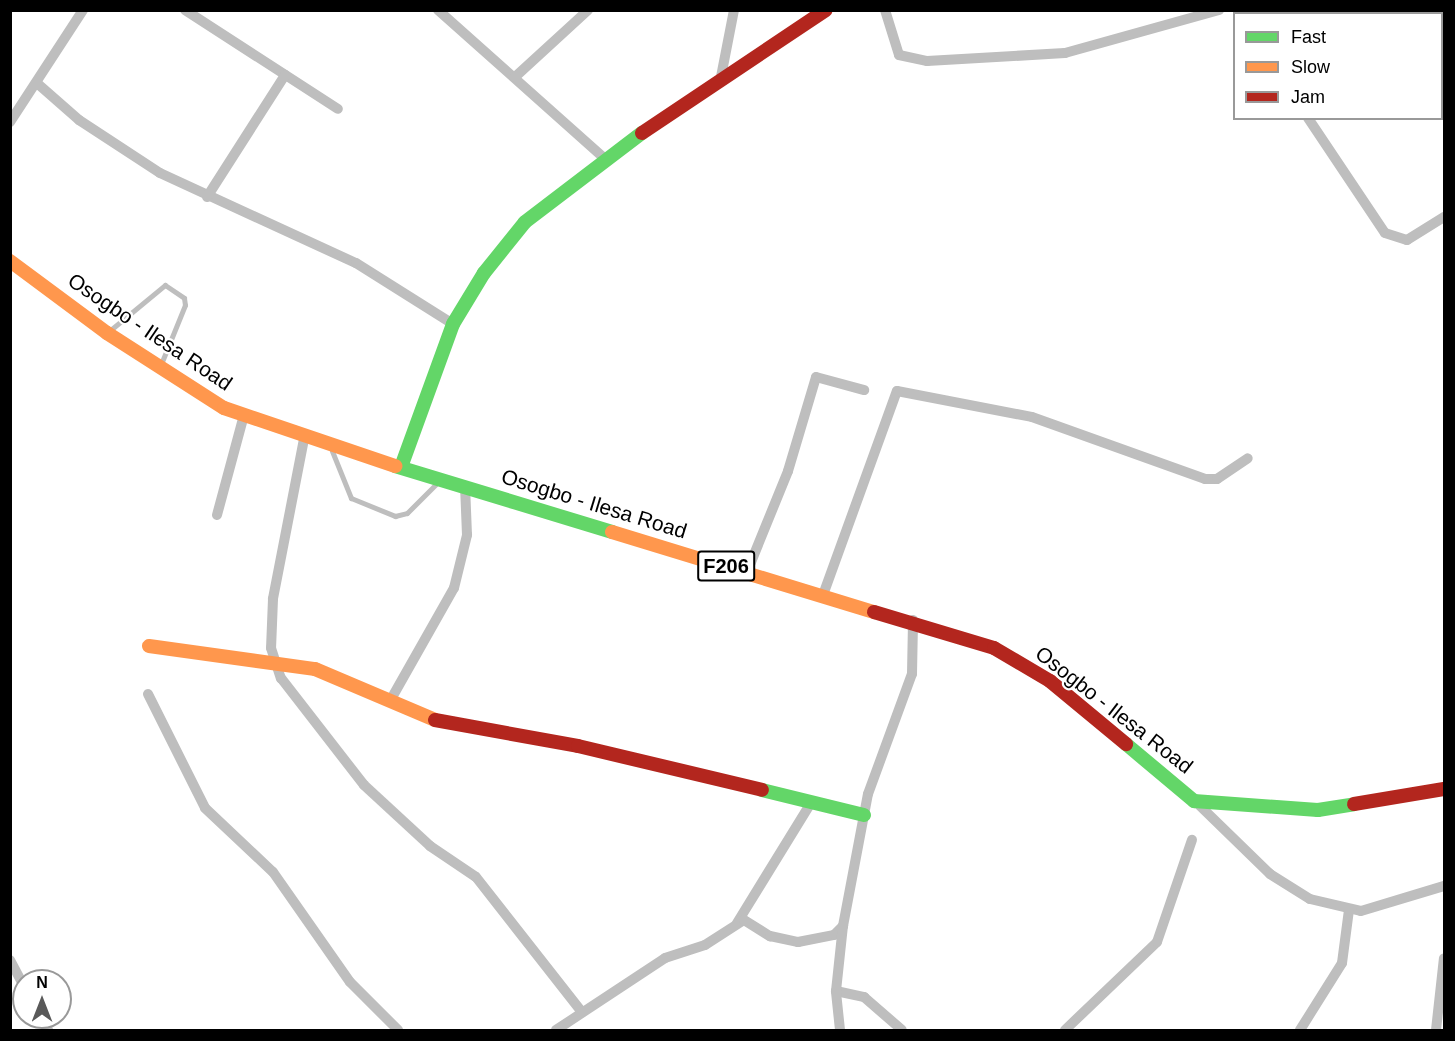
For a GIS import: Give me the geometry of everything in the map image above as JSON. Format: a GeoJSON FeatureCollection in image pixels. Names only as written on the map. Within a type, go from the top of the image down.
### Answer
{"type":"FeatureCollection","features":[{"type":"Feature","properties":{"kind":"main road"},"geometry":{"type":"LineString","coordinates":[[401,467],[453,324],[484,273],[525,222],[604,158],[826,10]]}},
{"type":"Feature","properties":{"kind":"main road","name":"Osogbo - Ilesa Road"},"geometry":{"type":"LineString","coordinates":[[10,261],[160,369],[244,415],[304,439],[913,620],[994,648],[1050,681],[1194,801],[1318,810],[1444,789]]}},
{"type":"Feature","properties":{"kind":"main road"},"geometry":{"type":"LineString","coordinates":[[149,646],[274,662],[335,674],[430,719],[578,746],[809,806],[864,815]]}},
{"type":"Feature","properties":{"kind":"street"},"geometry":{"type":"LineString","coordinates":[[10,122],[38,84],[83,10]]}},
{"type":"Feature","properties":{"kind":"street"},"geometry":{"type":"LineString","coordinates":[[185,10],[338,109]]}},
{"type":"Feature","properties":{"kind":"street"},"geometry":{"type":"LineString","coordinates":[[515,77],[588,10]]}},
{"type":"Feature","properties":{"kind":"street"},"geometry":{"type":"LineString","coordinates":[[720,82],[734,10]]}},
{"type":"Feature","properties":{"kind":"street"},"geometry":{"type":"LineString","coordinates":[[885,10],[899,55],[927,61],[1065,53],[1219,10]]}},
{"type":"Feature","properties":{"kind":"street"},"geometry":{"type":"LineString","coordinates":[[446,13],[604,158]]}},
{"type":"Feature","properties":{"kind":"street"},"geometry":{"type":"LineString","coordinates":[[207,197],[285,75]]}},
{"type":"Feature","properties":{"kind":"street"},"geometry":{"type":"LineString","coordinates":[[38,84],[79,120],[207,197],[356,263],[453,324]]}},
{"type":"Feature","properties":{"kind":"street"},"geometry":{"type":"LineString","coordinates":[[1309,120],[1385,233],[1407,240],[1444,217]]}},
{"type":"Feature","properties":{"kind":"street"},"geometry":{"type":"LineString","coordinates":[[747,572],[788,471],[816,377],[864,390]]}},
{"type":"Feature","properties":{"kind":"street"},"geometry":{"type":"LineString","coordinates":[[823,595],[897,391],[1032,417],[1205,479],[1217,479],[1248,458]]}},
{"type":"Feature","properties":{"kind":"street"},"geometry":{"type":"LineString","coordinates":[[217,515],[244,415]]}},
{"type":"Feature","properties":{"kind":"street"},"geometry":{"type":"LineString","coordinates":[[304,439],[290,528],[276,577],[274,662],[281,678],[364,785],[430,846],[476,877],[582,1012]]}},
{"type":"Feature","properties":{"kind":"street"},"geometry":{"type":"LineString","coordinates":[[390,701],[454,588],[467,535],[465,486]]}},
{"type":"Feature","properties":{"kind":"street"},"geometry":{"type":"LineString","coordinates":[[840,1030],[836,991],[843,926],[864,815],[881,750],[912,674],[913,620]]}},
{"type":"Feature","properties":{"kind":"street"},"geometry":{"type":"LineString","coordinates":[[281,678],[291,667]]}},
{"type":"Feature","properties":{"kind":"street"},"geometry":{"type":"LineString","coordinates":[[148,694],[205,808],[273,872],[350,982],[398,1030]]}},
{"type":"Feature","properties":{"kind":"street"},"geometry":{"type":"LineString","coordinates":[[1194,801],[1270,874],[1310,899],[1349,910],[1382,908],[1444,886]]}},
{"type":"Feature","properties":{"kind":"street"},"geometry":{"type":"LineString","coordinates":[[737,923],[809,806]]}},
{"type":"Feature","properties":{"kind":"street"},"geometry":{"type":"LineString","coordinates":[[1065,1030],[1157,942],[1192,840]]}},
{"type":"Feature","properties":{"kind":"street"},"geometry":{"type":"LineString","coordinates":[[1300,1030],[1342,963],[1349,910]]}},
{"type":"Feature","properties":{"kind":"street"},"geometry":{"type":"LineString","coordinates":[[556,1030],[664,958],[705,945],[737,923],[748,920],[770,936],[798,942],[834,935],[843,926]]}},
{"type":"Feature","properties":{"kind":"street"},"geometry":{"type":"LineString","coordinates":[[1436,1030],[1444,958]]}},
{"type":"Feature","properties":{"kind":"street"},"geometry":{"type":"LineString","coordinates":[[836,991],[864,997],[902,1030]]}},
{"type":"Feature","properties":{"kind":"lane"},"geometry":{"type":"LineString","coordinates":[[107,333],[165,285],[184,298],[160,369]]}},
{"type":"Feature","properties":{"kind":"lane"},"geometry":{"type":"LineString","coordinates":[[331,446],[351,498],[395,516],[407,513],[441,479]]}},
{"type":"Feature","properties":{"kind":"traffic: fast"},"geometry":{"type":"LineString","coordinates":[[401,467],[453,324],[484,273],[525,222],[642,133]]}},
{"type":"Feature","properties":{"kind":"traffic: fast"},"geometry":{"type":"LineString","coordinates":[[395,466],[612,532]]}},
{"type":"Feature","properties":{"kind":"traffic: fast"},"geometry":{"type":"LineString","coordinates":[[1126,744],[1194,801],[1318,810],[1354,804]]}},
{"type":"Feature","properties":{"kind":"traffic: fast"},"geometry":{"type":"LineString","coordinates":[[762,790],[864,815]]}},
{"type":"Feature","properties":{"kind":"traffic: slow"},"geometry":{"type":"LineString","coordinates":[[10,261],[107,333],[224,408],[395,466]]}},
{"type":"Feature","properties":{"kind":"traffic: slow"},"geometry":{"type":"LineString","coordinates":[[612,532],[874,612]]}},
{"type":"Feature","properties":{"kind":"traffic: slow"},"geometry":{"type":"LineString","coordinates":[[149,646],[315,669],[435,720]]}},
{"type":"Feature","properties":{"kind":"traffic: jam"},"geometry":{"type":"LineString","coordinates":[[642,133],[826,10]]}},
{"type":"Feature","properties":{"kind":"traffic: jam"},"geometry":{"type":"LineString","coordinates":[[874,612],[994,648],[1050,681],[1126,744]]}},
{"type":"Feature","properties":{"kind":"traffic: jam"},"geometry":{"type":"LineString","coordinates":[[435,720],[578,746],[762,790]]}},
{"type":"Feature","properties":{"kind":"traffic: jam"},"geometry":{"type":"LineString","coordinates":[[1354,804],[1444,789]]}}]}
